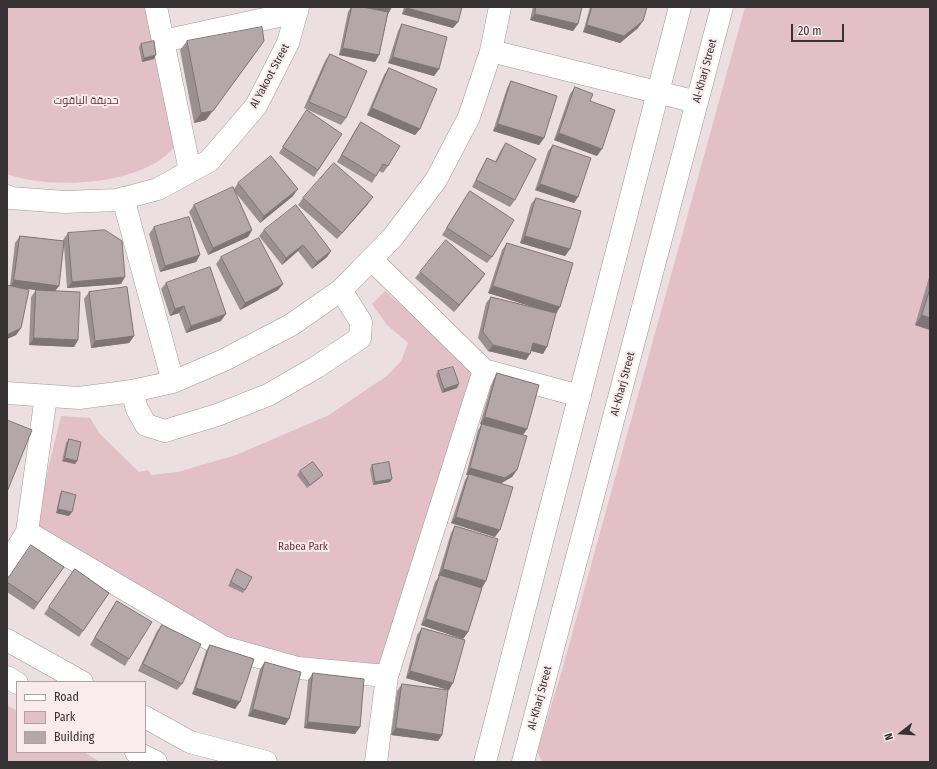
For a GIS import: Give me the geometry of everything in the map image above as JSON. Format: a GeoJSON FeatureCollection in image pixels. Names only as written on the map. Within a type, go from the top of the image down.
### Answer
{"type":"FeatureCollection","features":[{"type":"Feature","properties":{"kind":"street"},"geometry":{"type":"LineString","coordinates":[[156,7],[190,171]]}},
{"type":"Feature","properties":{"kind":"street"},"geometry":{"type":"LineString","coordinates":[[7,393],[79,398],[132,391],[173,382],[224,360],[291,325],[341,290],[393,237],[436,180],[469,117],[491,51],[500,7]]}},
{"type":"Feature","properties":{"kind":"street"},"geometry":{"type":"LineString","coordinates":[[485,762],[680,7]]}},
{"type":"Feature","properties":{"kind":"street","name":"Al-Kharj Street"},"geometry":{"type":"LineString","coordinates":[[524,762],[722,7]]}},
{"type":"Feature","properties":{"kind":"street"},"geometry":{"type":"LineString","coordinates":[[163,41],[298,10]]}},
{"type":"Feature","properties":{"kind":"street","name":"Al Yakoot Street"},"geometry":{"type":"LineString","coordinates":[[7,196],[10,198],[65,202],[117,200],[158,189],[209,161],[256,106],[288,44],[298,10]]}},
{"type":"Feature","properties":{"kind":"street"},"geometry":{"type":"LineString","coordinates":[[491,51],[697,102]]}},
{"type":"Feature","properties":{"kind":"street"},"geometry":{"type":"LineString","coordinates":[[123,198],[173,382]]}},
{"type":"Feature","properties":{"kind":"street"},"geometry":{"type":"LineString","coordinates":[[372,259],[484,370],[580,396]]}},
{"type":"Feature","properties":{"kind":"street"},"geometry":{"type":"LineString","coordinates":[[132,391],[137,409],[146,425],[165,430],[216,415],[268,395],[315,368],[360,338],[361,322],[341,290]]}},
{"type":"Feature","properties":{"kind":"street"},"geometry":{"type":"LineString","coordinates":[[376,762],[387,676],[484,370]]}},
{"type":"Feature","properties":{"kind":"street"},"geometry":{"type":"LineString","coordinates":[[7,565],[26,532],[46,396]]}},
{"type":"Feature","properties":{"kind":"street"},"geometry":{"type":"LineString","coordinates":[[26,532],[223,647],[298,668],[387,676]]}},
{"type":"Feature","properties":{"kind":"street"},"geometry":{"type":"LineString","coordinates":[[7,640],[80,681]]}},
{"type":"Feature","properties":{"kind":"street"},"geometry":{"type":"LineString","coordinates":[[7,677],[16,682]]}},
{"type":"Feature","properties":{"kind":"street"},"geometry":{"type":"LineString","coordinates":[[146,718],[190,742],[266,762]]}},
{"type":"Feature","properties":{"kind":"street"},"geometry":{"type":"LineString","coordinates":[[138,753],[156,762]]}},
{"type":"Feature","properties":{"kind":"green space","name":"حديقة الياقوت"},"geometry":{"type":"Polygon","coordinates":[[[7,7],[146,7],[175,146],[161,159],[142,170],[120,177],[96,181],[71,183],[47,182],[25,179],[7,174],[7,7]]]}},
{"type":"Feature","properties":{"kind":"green space"},"geometry":{"type":"Polygon","coordinates":[[[745,7],[930,7],[930,762],[542,762],[537,751],[561,674],[745,7]]]}},
{"type":"Feature","properties":{"kind":"green space","name":"Rabea Park"},"geometry":{"type":"Polygon","coordinates":[[[385,291],[475,370],[381,665],[290,660],[243,644],[194,623],[34,527],[61,416],[90,418],[100,434],[139,472],[148,470],[151,475],[178,472],[236,455],[329,415],[388,375],[401,361],[408,343],[387,325],[372,304],[385,291]]]}},
{"type":"Feature","properties":{"kind":"green space"},"geometry":{"type":"Polygon","coordinates":[[[7,705],[16,710],[16,753],[86,753],[100,762],[7,762],[7,705]]]}},
{"type":"Feature","properties":{"kind":"building"},"geometry":{"type":"Polygon","coordinates":[[[352,7],[363,7],[388,12],[379,55],[343,48],[352,7]]]}},
{"type":"Feature","properties":{"kind":"building"},"geometry":{"type":"Polygon","coordinates":[[[407,7],[462,7],[458,22],[407,7]]]}},
{"type":"Feature","properties":{"kind":"building"},"geometry":{"type":"Polygon","coordinates":[[[536,7],[582,7],[578,24],[535,14],[536,7]]]}},
{"type":"Feature","properties":{"kind":"building"},"geometry":{"type":"Polygon","coordinates":[[[592,7],[647,7],[643,21],[624,36],[587,25],[592,7]]]}},
{"type":"Feature","properties":{"kind":"building"},"geometry":{"type":"Polygon","coordinates":[[[402,24],[447,37],[439,69],[393,57],[402,24]]]}},
{"type":"Feature","properties":{"kind":"building"},"geometry":{"type":"Polygon","coordinates":[[[262,27],[264,41],[213,111],[201,113],[187,41],[262,27]]]}},
{"type":"Feature","properties":{"kind":"building"},"geometry":{"type":"Polygon","coordinates":[[[154,41],[156,55],[144,58],[141,44],[154,41]]]}},
{"type":"Feature","properties":{"kind":"building"},"geometry":{"type":"Polygon","coordinates":[[[330,54],[367,71],[346,118],[309,102],[330,54]]]}},
{"type":"Feature","properties":{"kind":"building"},"geometry":{"type":"Polygon","coordinates":[[[389,68],[437,89],[420,129],[372,108],[389,68]]]}},
{"type":"Feature","properties":{"kind":"building"},"geometry":{"type":"Polygon","coordinates":[[[511,81],[557,96],[544,138],[498,124],[511,81]]]}},
{"type":"Feature","properties":{"kind":"building"},"geometry":{"type":"Polygon","coordinates":[[[575,87],[593,94],[590,101],[615,110],[602,149],[559,133],[575,87]]]}},
{"type":"Feature","properties":{"kind":"building"},"geometry":{"type":"Polygon","coordinates":[[[307,110],[342,134],[318,170],[283,147],[307,110]]]}},
{"type":"Feature","properties":{"kind":"building"},"geometry":{"type":"Polygon","coordinates":[[[361,122],[400,146],[388,166],[383,164],[376,176],[342,155],[361,122]]]}},
{"type":"Feature","properties":{"kind":"building"},"geometry":{"type":"Polygon","coordinates":[[[506,143],[536,159],[515,200],[476,180],[487,158],[496,162],[506,143]]]}},
{"type":"Feature","properties":{"kind":"building"},"geometry":{"type":"Polygon","coordinates":[[[553,145],[591,158],[578,197],[540,184],[553,145]]]}},
{"type":"Feature","properties":{"kind":"building"},"geometry":{"type":"Polygon","coordinates":[[[271,156],[298,189],[264,216],[238,183],[271,156]]]}},
{"type":"Feature","properties":{"kind":"building"},"geometry":{"type":"Polygon","coordinates":[[[334,163],[373,197],[342,233],[303,198],[334,163]]]}},
{"type":"Feature","properties":{"kind":"building"},"geometry":{"type":"Polygon","coordinates":[[[233,187],[252,230],[213,248],[194,205],[233,187]]]}},
{"type":"Feature","properties":{"kind":"building"},"geometry":{"type":"Polygon","coordinates":[[[470,191],[514,220],[492,257],[447,228],[470,191]]]}},
{"type":"Feature","properties":{"kind":"building"},"geometry":{"type":"Polygon","coordinates":[[[536,198],[581,211],[570,249],[525,236],[536,198]]]}},
{"type":"Feature","properties":{"kind":"building"},"geometry":{"type":"Polygon","coordinates":[[[296,205],[331,251],[317,262],[303,245],[286,258],[264,230],[296,205]]]}},
{"type":"Feature","properties":{"kind":"building"},"geometry":{"type":"Polygon","coordinates":[[[189,217],[200,255],[165,266],[154,227],[189,217]]]}},
{"type":"Feature","properties":{"kind":"building"},"geometry":{"type":"Polygon","coordinates":[[[105,230],[122,241],[125,277],[72,282],[68,233],[105,230]]]}},
{"type":"Feature","properties":{"kind":"building"},"geometry":{"type":"Polygon","coordinates":[[[20,236],[64,241],[59,286],[14,280],[20,236]]]}},
{"type":"Feature","properties":{"kind":"building"},"geometry":{"type":"Polygon","coordinates":[[[259,238],[283,284],[245,303],[221,257],[259,238]]]}},
{"type":"Feature","properties":{"kind":"building"},"geometry":{"type":"Polygon","coordinates":[[[446,240],[485,274],[459,305],[420,272],[446,240]]]}},
{"type":"Feature","properties":{"kind":"building"},"geometry":{"type":"Polygon","coordinates":[[[507,243],[573,263],[560,307],[493,286],[507,243]]]}},
{"type":"Feature","properties":{"kind":"building"},"geometry":{"type":"Polygon","coordinates":[[[210,267],[226,314],[191,326],[184,306],[175,309],[166,283],[210,267]]]}},
{"type":"Feature","properties":{"kind":"building"},"geometry":{"type":"Polygon","coordinates":[[[7,285],[29,290],[21,328],[7,335],[7,285]]]}},
{"type":"Feature","properties":{"kind":"building"},"geometry":{"type":"Polygon","coordinates":[[[127,287],[134,336],[95,341],[89,292],[127,287]]]}},
{"type":"Feature","properties":{"kind":"building"},"geometry":{"type":"Polygon","coordinates":[[[930,289],[930,318],[922,315],[930,289]]]}},
{"type":"Feature","properties":{"kind":"building"},"geometry":{"type":"Polygon","coordinates":[[[36,290],[80,292],[78,340],[34,338],[36,290]]]}},
{"type":"Feature","properties":{"kind":"building"},"geometry":{"type":"Polygon","coordinates":[[[491,297],[556,313],[547,347],[533,343],[530,354],[493,345],[483,332],[491,297]]]}},
{"type":"Feature","properties":{"kind":"building"},"geometry":{"type":"Polygon","coordinates":[[[453,367],[459,384],[444,389],[438,371],[453,367]]]}},
{"type":"Feature","properties":{"kind":"building"},"geometry":{"type":"Polygon","coordinates":[[[497,373],[539,385],[527,429],[485,417],[497,373]]]}},
{"type":"Feature","properties":{"kind":"building"},"geometry":{"type":"Polygon","coordinates":[[[7,420],[32,430],[7,492],[7,420]]]}},
{"type":"Feature","properties":{"kind":"building"},"geometry":{"type":"Polygon","coordinates":[[[482,424],[527,436],[517,470],[505,478],[470,468],[482,424]]]}},
{"type":"Feature","properties":{"kind":"building"},"geometry":{"type":"Polygon","coordinates":[[[69,439],[81,442],[77,461],[65,458],[69,439]]]}},
{"type":"Feature","properties":{"kind":"building"},"geometry":{"type":"Polygon","coordinates":[[[313,462],[323,475],[310,485],[300,471],[313,462]]]}},
{"type":"Feature","properties":{"kind":"building"},"geometry":{"type":"Polygon","coordinates":[[[389,462],[392,479],[375,482],[372,465],[389,462]]]}},
{"type":"Feature","properties":{"kind":"building"},"geometry":{"type":"Polygon","coordinates":[[[469,474],[513,487],[500,530],[456,517],[469,474]]]}},
{"type":"Feature","properties":{"kind":"building"},"geometry":{"type":"Polygon","coordinates":[[[62,491],[76,495],[72,512],[58,509],[62,491]]]}},
{"type":"Feature","properties":{"kind":"building"},"geometry":{"type":"Polygon","coordinates":[[[455,526],[498,539],[486,581],[443,569],[455,526]]]}},
{"type":"Feature","properties":{"kind":"building"},"geometry":{"type":"Polygon","coordinates":[[[31,545],[64,567],[38,603],[7,582],[31,545]]]}},
{"type":"Feature","properties":{"kind":"building"},"geometry":{"type":"Polygon","coordinates":[[[75,569],[109,593],[83,631],[49,607],[75,569]]]}},
{"type":"Feature","properties":{"kind":"building"},"geometry":{"type":"Polygon","coordinates":[[[237,569],[252,577],[245,590],[231,582],[237,569]]]}},
{"type":"Feature","properties":{"kind":"building"},"geometry":{"type":"Polygon","coordinates":[[[440,575],[482,588],[468,632],[426,619],[440,575]]]}},
{"type":"Feature","properties":{"kind":"building"},"geometry":{"type":"Polygon","coordinates":[[[117,601],[152,622],[129,659],[95,638],[117,601]]]}},
{"type":"Feature","properties":{"kind":"building"},"geometry":{"type":"Polygon","coordinates":[[[162,625],[201,644],[182,684],[143,664],[162,625]]]}},
{"type":"Feature","properties":{"kind":"building"},"geometry":{"type":"Polygon","coordinates":[[[422,628],[465,640],[453,683],[410,671],[422,628]]]}},
{"type":"Feature","properties":{"kind":"building"},"geometry":{"type":"Polygon","coordinates":[[[210,645],[254,659],[240,702],[196,688],[210,645]]]}},
{"type":"Feature","properties":{"kind":"building"},"geometry":{"type":"Polygon","coordinates":[[[265,662],[301,672],[289,719],[253,709],[265,662]]]}},
{"type":"Feature","properties":{"kind":"building"},"geometry":{"type":"Polygon","coordinates":[[[313,673],[364,679],[360,727],[308,722],[313,673]]]}},
{"type":"Feature","properties":{"kind":"building"},"geometry":{"type":"Polygon","coordinates":[[[402,684],[448,690],[442,735],[396,728],[402,684]]]}}]}
